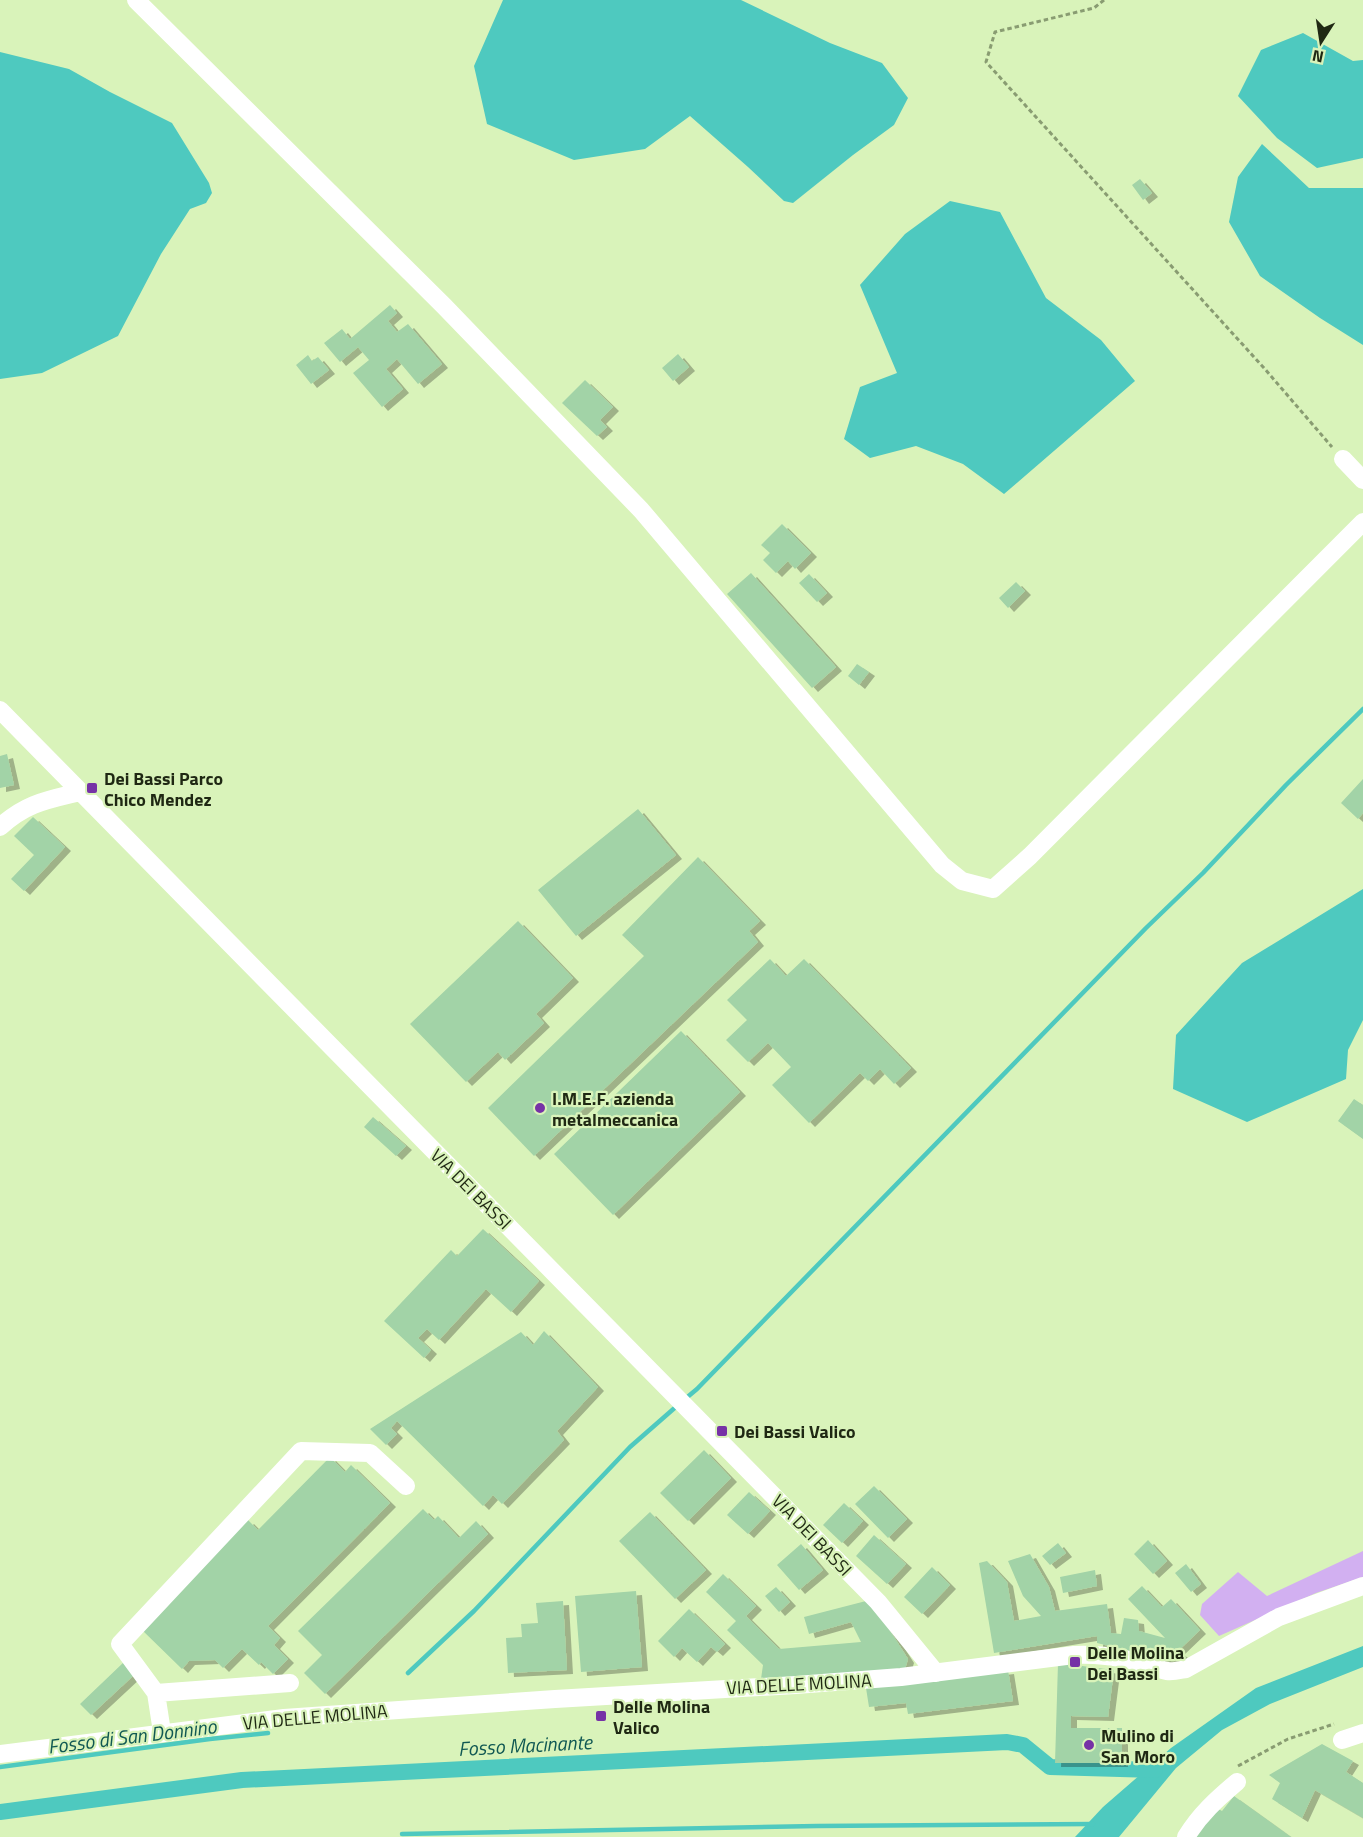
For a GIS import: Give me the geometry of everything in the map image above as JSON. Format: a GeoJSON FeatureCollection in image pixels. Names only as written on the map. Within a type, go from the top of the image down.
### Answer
{"type":"FeatureCollection","features":[{"type":"Feature","properties":{"kind":"street"},"geometry":{"type":"LineString","coordinates":[[136,0],[444,306],[641,510],[942,865],[962,881],[993,889],[1022,863],[1363,522]]}},
{"type":"Feature","properties":{"kind":"street"},"geometry":{"type":"LineString","coordinates":[[1343,459],[1363,480]]}},
{"type":"Feature","properties":{"kind":"street","name":"VIA DEI BASSI"},"geometry":{"type":"LineString","coordinates":[[0,710],[878,1602],[936,1673]]}},
{"type":"Feature","properties":{"kind":"street"},"geometry":{"type":"LineString","coordinates":[[0,827],[21,809],[80,792]]}},
{"type":"Feature","properties":{"kind":"street"},"geometry":{"type":"LineString","coordinates":[[162,1732],[156,1693],[120,1644],[301,1451],[370,1453],[406,1486]]}},
{"type":"Feature","properties":{"kind":"street","name":"VIA DELLE MOLINA"},"geometry":{"type":"LineString","coordinates":[[0,1754],[162,1732],[307,1716],[588,1696],[796,1685],[936,1673],[1090,1654],[1132,1660],[1166,1671],[1186,1669],[1279,1617],[1363,1586]]}},
{"type":"Feature","properties":{"kind":"street"},"geometry":{"type":"LineString","coordinates":[[156,1693],[290,1683]]}},
{"type":"Feature","properties":{"kind":"street"},"geometry":{"type":"LineString","coordinates":[[1342,1731],[1363,1733]]}},
{"type":"Feature","properties":{"kind":"street"},"geometry":{"type":"LineString","coordinates":[[1186,1837],[1196,1820],[1235,1776]]}},
{"type":"Feature","properties":{"kind":"path"},"geometry":{"type":"LineString","coordinates":[[1104,0],[1094,8],[995,32],[986,62],[1264,368],[1343,459]]}},
{"type":"Feature","properties":{"kind":"path"},"geometry":{"type":"LineString","coordinates":[[1235,1776],[1288,1739],[1342,1731]]}},
{"type":"Feature","properties":{"kind":"shaded area"},"geometry":{"type":"Polygon","coordinates":[[[1363,1551],[1363,1577],[1316,1593],[1219,1636],[1200,1615],[1202,1604],[1238,1572],[1267,1596],[1363,1551]]]}},
{"type":"Feature","properties":{"kind":"water"},"geometry":{"type":"Polygon","coordinates":[[[503,0],[741,0],[830,43],[882,63],[908,98],[894,125],[793,203],[784,201],[690,116],[645,149],[574,160],[487,124],[474,66],[503,0]]]}},
{"type":"Feature","properties":{"kind":"water"},"geometry":{"type":"Polygon","coordinates":[[[1303,33],[1353,61],[1363,60],[1363,158],[1317,168],[1277,138],[1238,96],[1261,50],[1303,33]]]}},
{"type":"Feature","properties":{"kind":"water"},"geometry":{"type":"Polygon","coordinates":[[[0,52],[69,69],[172,123],[209,183],[212,193],[206,203],[190,209],[161,254],[118,336],[42,373],[0,379],[0,52]]]}},
{"type":"Feature","properties":{"kind":"water"},"geometry":{"type":"Polygon","coordinates":[[[1262,144],[1309,188],[1363,188],[1363,345],[1260,276],[1229,222],[1238,177],[1262,144]]]}},
{"type":"Feature","properties":{"kind":"water"},"geometry":{"type":"Polygon","coordinates":[[[950,201],[1000,212],[1046,298],[1101,340],[1135,381],[1004,494],[963,464],[916,446],[870,458],[844,439],[860,387],[897,373],[860,285],[905,234],[950,201]]]}},
{"type":"Feature","properties":{"kind":"water"},"geometry":{"type":"Polygon","coordinates":[[[1363,889],[1363,1020],[1348,1050],[1346,1079],[1247,1122],[1173,1089],[1176,1035],[1242,963],[1363,889]]]}},
{"type":"Feature","properties":{"kind":"water"},"geometry":{"type":"Polygon","coordinates":[[[1363,1646],[1363,1667],[1270,1704],[1222,1730],[1176,1768],[1119,1837],[1075,1837],[1103,1807],[1171,1748],[1256,1688],[1363,1646]]]}},
{"type":"Feature","properties":{"kind":"building"},"geometry":{"type":"Polygon","coordinates":[[[1140,179],[1152,193],[1143,200],[1132,185],[1140,179]]]}},
{"type":"Feature","properties":{"kind":"building"},"geometry":{"type":"Polygon","coordinates":[[[390,305],[397,313],[388,321],[397,332],[408,324],[442,364],[418,384],[397,359],[386,369],[403,389],[382,407],[353,373],[369,360],[358,347],[340,362],[324,343],[342,329],[350,339],[390,305]]]}},
{"type":"Feature","properties":{"kind":"building"},"geometry":{"type":"Polygon","coordinates":[[[678,354],[689,367],[673,381],[662,368],[678,354]]]}},
{"type":"Feature","properties":{"kind":"building"},"geometry":{"type":"Polygon","coordinates":[[[308,355],[312,361],[318,357],[329,370],[311,384],[296,365],[308,355]]]}},
{"type":"Feature","properties":{"kind":"building"},"geometry":{"type":"Polygon","coordinates":[[[585,380],[613,407],[600,420],[607,427],[597,436],[562,403],[585,380]]]}},
{"type":"Feature","properties":{"kind":"building"},"geometry":{"type":"Polygon","coordinates":[[[782,524],[811,553],[795,569],[788,561],[776,573],[763,560],[770,553],[761,545],[782,524]]]}},
{"type":"Feature","properties":{"kind":"building"},"geometry":{"type":"Polygon","coordinates":[[[751,573],[836,667],[812,688],[727,594],[751,573]]]}},
{"type":"Feature","properties":{"kind":"building"},"geometry":{"type":"Polygon","coordinates":[[[809,574],[827,593],[817,602],[799,583],[809,574]]]}},
{"type":"Feature","properties":{"kind":"building"},"geometry":{"type":"Polygon","coordinates":[[[1016,582],[1025,591],[1008,608],[999,598],[1016,582]]]}},
{"type":"Feature","properties":{"kind":"building"},"geometry":{"type":"Polygon","coordinates":[[[857,664],[869,672],[859,685],[848,676],[857,664]]]}},
{"type":"Feature","properties":{"kind":"building"},"geometry":{"type":"Polygon","coordinates":[[[7,754],[14,785],[0,788],[0,756],[7,754]]]}},
{"type":"Feature","properties":{"kind":"building"},"geometry":{"type":"Polygon","coordinates":[[[1363,779],[1363,813],[1358,819],[1341,803],[1363,779]]]}},
{"type":"Feature","properties":{"kind":"building"},"geometry":{"type":"Polygon","coordinates":[[[638,809],[676,855],[576,936],[538,890],[638,809]]]}},
{"type":"Feature","properties":{"kind":"building"},"geometry":{"type":"Polygon","coordinates":[[[33,817],[65,847],[24,891],[11,879],[34,855],[14,836],[33,817]]]}},
{"type":"Feature","properties":{"kind":"building"},"geometry":{"type":"Polygon","coordinates":[[[698,857],[760,921],[749,931],[758,942],[534,1156],[488,1108],[644,956],[622,935],[698,857]]]}},
{"type":"Feature","properties":{"kind":"building"},"geometry":{"type":"Polygon","coordinates":[[[518,921],[573,978],[536,1014],[544,1023],[505,1060],[498,1052],[466,1082],[410,1024],[518,921]]]}},
{"type":"Feature","properties":{"kind":"building"},"geometry":{"type":"Polygon","coordinates":[[[770,959],[786,976],[804,959],[911,1068],[894,1084],[880,1069],[868,1081],[860,1073],[809,1123],[772,1085],[791,1067],[768,1043],[748,1062],[726,1040],[747,1020],[727,1000],[770,959]]]}},
{"type":"Feature","properties":{"kind":"building"},"geometry":{"type":"Polygon","coordinates":[[[681,1031],[740,1092],[613,1215],[554,1154],[681,1031]]]}},
{"type":"Feature","properties":{"kind":"building"},"geometry":{"type":"Polygon","coordinates":[[[1354,1099],[1363,1105],[1363,1139],[1338,1121],[1354,1099]]]}},
{"type":"Feature","properties":{"kind":"building"},"geometry":{"type":"Polygon","coordinates":[[[373,1117],[406,1146],[396,1156],[364,1127],[373,1117]]]}},
{"type":"Feature","properties":{"kind":"building"},"geometry":{"type":"Polygon","coordinates":[[[483,1229],[539,1281],[511,1312],[486,1289],[439,1340],[427,1329],[418,1338],[431,1350],[424,1358],[384,1321],[451,1250],[457,1256],[483,1229]]]}},
{"type":"Feature","properties":{"kind":"building"},"geometry":{"type":"Polygon","coordinates":[[[544,1331],[598,1387],[557,1431],[564,1440],[502,1504],[493,1495],[483,1506],[397,1421],[391,1428],[397,1434],[386,1445],[370,1429],[521,1332],[533,1345],[544,1331]]]}},
{"type":"Feature","properties":{"kind":"building"},"geometry":{"type":"Polygon","coordinates":[[[704,1450],[731,1478],[688,1521],[660,1493],[704,1450]]]}},
{"type":"Feature","properties":{"kind":"building"},"geometry":{"type":"Polygon","coordinates":[[[330,1457],[345,1472],[351,1465],[390,1503],[268,1626],[280,1638],[274,1645],[288,1659],[273,1674],[261,1662],[259,1665],[242,1649],[223,1668],[215,1660],[189,1661],[182,1669],[141,1629],[248,1520],[258,1530],[330,1457]]]}},
{"type":"Feature","properties":{"kind":"building"},"geometry":{"type":"Polygon","coordinates":[[[874,1486],[907,1519],[888,1538],[855,1504],[874,1486]]]}},
{"type":"Feature","properties":{"kind":"building"},"geometry":{"type":"Polygon","coordinates":[[[749,1492],[770,1511],[748,1534],[727,1515],[749,1492]]]}},
{"type":"Feature","properties":{"kind":"building"},"geometry":{"type":"Polygon","coordinates":[[[844,1503],[863,1521],[842,1543],[823,1525],[844,1503]]]}},
{"type":"Feature","properties":{"kind":"building"},"geometry":{"type":"Polygon","coordinates":[[[423,1509],[434,1520],[438,1516],[459,1538],[476,1521],[488,1534],[325,1694],[304,1673],[322,1655],[298,1631],[423,1509]]]}},
{"type":"Feature","properties":{"kind":"building"},"geometry":{"type":"Polygon","coordinates":[[[650,1512],[706,1570],[675,1599],[619,1541],[650,1512]]]}},
{"type":"Feature","properties":{"kind":"building"},"geometry":{"type":"Polygon","coordinates":[[[874,1535],[906,1564],[887,1584],[856,1556],[874,1535]]]}},
{"type":"Feature","properties":{"kind":"building"},"geometry":{"type":"Polygon","coordinates":[[[1148,1540],[1167,1561],[1153,1574],[1134,1554],[1148,1540]]]}},
{"type":"Feature","properties":{"kind":"building"},"geometry":{"type":"Polygon","coordinates":[[[1058,1543],[1066,1553],[1050,1565],[1042,1556],[1058,1543]]]}},
{"type":"Feature","properties":{"kind":"building"},"geometry":{"type":"Polygon","coordinates":[[[801,1544],[823,1570],[799,1590],[777,1565],[801,1544]]]}},
{"type":"Feature","properties":{"kind":"building"},"geometry":{"type":"Polygon","coordinates":[[[1030,1554],[1049,1587],[1055,1611],[1107,1604],[1111,1633],[1121,1634],[1124,1618],[1138,1620],[1139,1631],[1165,1638],[1128,1599],[1142,1586],[1162,1607],[1171,1599],[1200,1630],[1178,1651],[1182,1654],[1171,1661],[1097,1643],[1097,1636],[994,1653],[979,1563],[987,1561],[1007,1582],[1014,1621],[1041,1616],[1023,1596],[1008,1561],[1030,1554]]]}},
{"type":"Feature","properties":{"kind":"building"},"geometry":{"type":"Polygon","coordinates":[[[1186,1564],[1201,1584],[1191,1592],[1175,1573],[1186,1564]]]}},
{"type":"Feature","properties":{"kind":"building"},"geometry":{"type":"Polygon","coordinates":[[[932,1567],[950,1585],[922,1614],[904,1597],[932,1567]]]}},
{"type":"Feature","properties":{"kind":"building"},"geometry":{"type":"Polygon","coordinates":[[[1095,1570],[1097,1586],[1063,1593],[1060,1577],[1095,1570]]]}},
{"type":"Feature","properties":{"kind":"building"},"geometry":{"type":"Polygon","coordinates":[[[723,1574],[756,1606],[746,1616],[779,1649],[861,1642],[851,1622],[809,1634],[804,1617],[866,1601],[878,1612],[908,1659],[905,1669],[761,1679],[763,1665],[727,1630],[736,1621],[706,1592],[723,1574]]]}},
{"type":"Feature","properties":{"kind":"building"},"geometry":{"type":"Polygon","coordinates":[[[776,1587],[790,1602],[779,1612],[765,1596],[776,1587]]]}},
{"type":"Feature","properties":{"kind":"building"},"geometry":{"type":"Polygon","coordinates":[[[636,1591],[642,1667],[581,1672],[575,1596],[636,1591]]]}},
{"type":"Feature","properties":{"kind":"building"},"geometry":{"type":"Polygon","coordinates":[[[563,1601],[567,1670],[508,1673],[506,1638],[522,1637],[521,1624],[538,1623],[536,1603],[563,1601]]]}},
{"type":"Feature","properties":{"kind":"building"},"geometry":{"type":"Polygon","coordinates":[[[689,1609],[725,1644],[717,1652],[711,1647],[697,1662],[682,1648],[674,1657],[658,1641],[689,1609]]]}},
{"type":"Feature","properties":{"kind":"building"},"geometry":{"type":"Polygon","coordinates":[[[124,1662],[135,1674],[91,1715],[80,1704],[124,1662]]]}},
{"type":"Feature","properties":{"kind":"building"},"geometry":{"type":"Polygon","coordinates":[[[1058,1663],[1114,1670],[1108,1717],[1071,1716],[1071,1728],[1122,1728],[1122,1763],[1055,1763],[1058,1663]]]}},
{"type":"Feature","properties":{"kind":"building"},"geometry":{"type":"Polygon","coordinates":[[[1008,1670],[1013,1701],[908,1714],[906,1703],[869,1707],[866,1688],[1008,1670]]]}},
{"type":"Feature","properties":{"kind":"building"},"geometry":{"type":"Polygon","coordinates":[[[1322,1744],[1353,1761],[1346,1772],[1363,1783],[1363,1818],[1315,1790],[1302,1818],[1272,1799],[1280,1783],[1269,1775],[1322,1744]]]}},
{"type":"Feature","properties":{"kind":"building"},"geometry":{"type":"Polygon","coordinates":[[[1234,1796],[1291,1837],[1196,1837],[1215,1807],[1222,1811],[1234,1796]]]}},
{"type":"Feature","properties":{"kind":"waterway"},"geometry":{"type":"LineString","coordinates":[[685,1399],[1363,709]]}},
{"type":"Feature","properties":{"kind":"waterway"},"geometry":{"type":"LineString","coordinates":[[408,1673],[474,1611],[630,1447],[678,1405]]}},
{"type":"Feature","properties":{"kind":"waterway","name":"Fosso di San Donnino"},"geometry":{"type":"LineString","coordinates":[[0,1767],[268,1733]]}},
{"type":"Feature","properties":{"kind":"waterway","name":"Fosso Macinante"},"geometry":{"type":"LineString","coordinates":[[0,1812],[242,1780],[1007,1742],[1023,1745],[1050,1767],[1155,1770]]}},
{"type":"Feature","properties":{"kind":"waterway"},"geometry":{"type":"LineString","coordinates":[[402,1834],[817,1826],[1093,1824]]}},
{"type":"Feature","properties":{"kind":"place","name":"Dei Bassi Parco Chico Mendez"},"geometry":{"type":"Point","coordinates":[92,788]}},
{"type":"Feature","properties":{"kind":"place","name":"I.M.E.F. azienda metalmeccanica"},"geometry":{"type":"Point","coordinates":[540,1108]}},
{"type":"Feature","properties":{"kind":"place","name":"Dei Bassi Valico"},"geometry":{"type":"Point","coordinates":[722,1431]}},
{"type":"Feature","properties":{"kind":"place","name":"Delle Molina Dei Bassi"},"geometry":{"type":"Point","coordinates":[1075,1662]}},
{"type":"Feature","properties":{"kind":"place","name":"Delle Molina Valico"},"geometry":{"type":"Point","coordinates":[601,1716]}},
{"type":"Feature","properties":{"kind":"place","name":"Mulino di San Moro"},"geometry":{"type":"Point","coordinates":[1089,1745]}}]}
